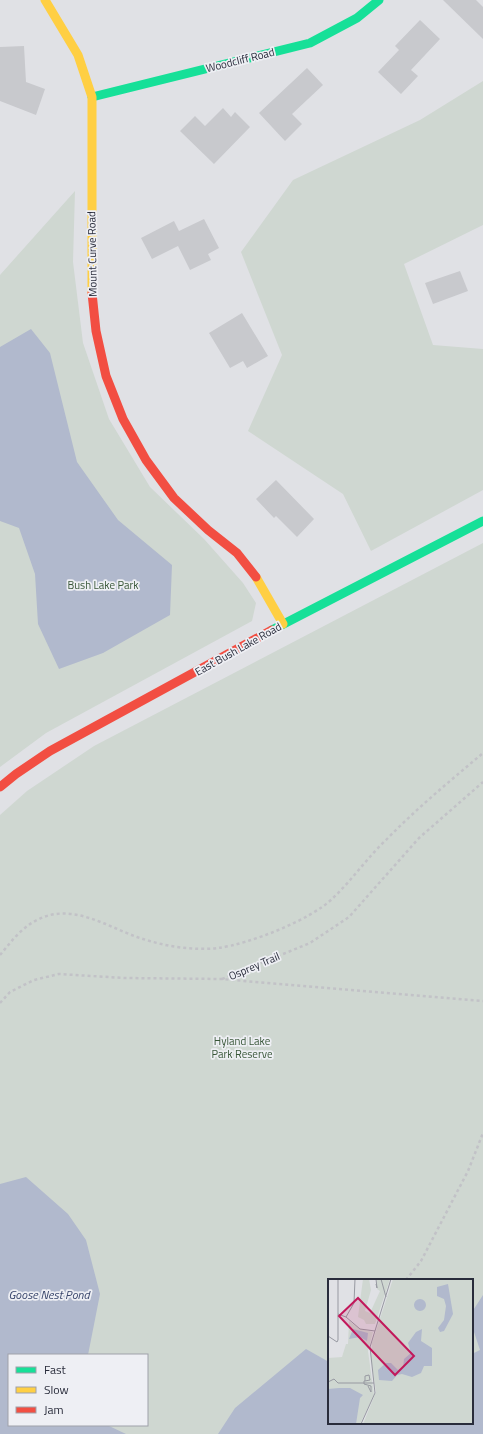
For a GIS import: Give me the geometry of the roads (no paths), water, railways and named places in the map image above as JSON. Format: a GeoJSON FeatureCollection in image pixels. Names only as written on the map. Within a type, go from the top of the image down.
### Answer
{"type":"FeatureCollection","features":[{"type":"Feature","properties":{"kind":"street","name":"Mount Curve Road"},"geometry":{"type":"LineString","coordinates":[[45,0],[78,55],[92,97],[90,285],[96,331],[106,376],[123,419],[146,460],[174,498],[208,530],[237,553],[255,575],[283,624]]}},
{"type":"Feature","properties":{"kind":"street","name":"Woodcliff Road"},"geometry":{"type":"LineString","coordinates":[[92,97],[310,43],[357,18],[379,0]]}},
{"type":"Feature","properties":{"kind":"street","name":"East Bush Lake Road"},"geometry":{"type":"LineString","coordinates":[[0,787],[16,774],[50,751],[283,624],[483,521]]}},
{"type":"Feature","properties":{"kind":"water"},"geometry":{"type":"Polygon","coordinates":[[[31,329],[50,353],[77,462],[118,520],[172,565],[170,615],[103,653],[59,669],[38,624],[35,574],[19,528],[0,521],[0,347],[31,329]]]}},
{"type":"Feature","properties":{"kind":"water","name":"Goose Nest Pond"},"geometry":{"type":"Polygon","coordinates":[[[26,1177],[68,1214],[86,1240],[100,1294],[88,1354],[8,1354],[8,1426],[109,1426],[126,1434],[0,1434],[0,1184],[26,1177]]]}},
{"type":"Feature","properties":{"kind":"water"},"geometry":{"type":"Polygon","coordinates":[[[483,1295],[483,1434],[218,1434],[235,1408],[306,1349],[328,1361],[328,1424],[473,1424],[473,1354],[480,1350],[473,1329],[473,1310],[483,1295]]]}},
{"type":"Feature","properties":{"kind":"park label","name":"Bush Lake Park"},"geometry":{"type":"Point","coordinates":[103,585]}},
{"type":"Feature","properties":{"kind":"park label","name":"Hyland Lake Park Reserve"},"geometry":{"type":"Point","coordinates":[242,1047]}}]}
